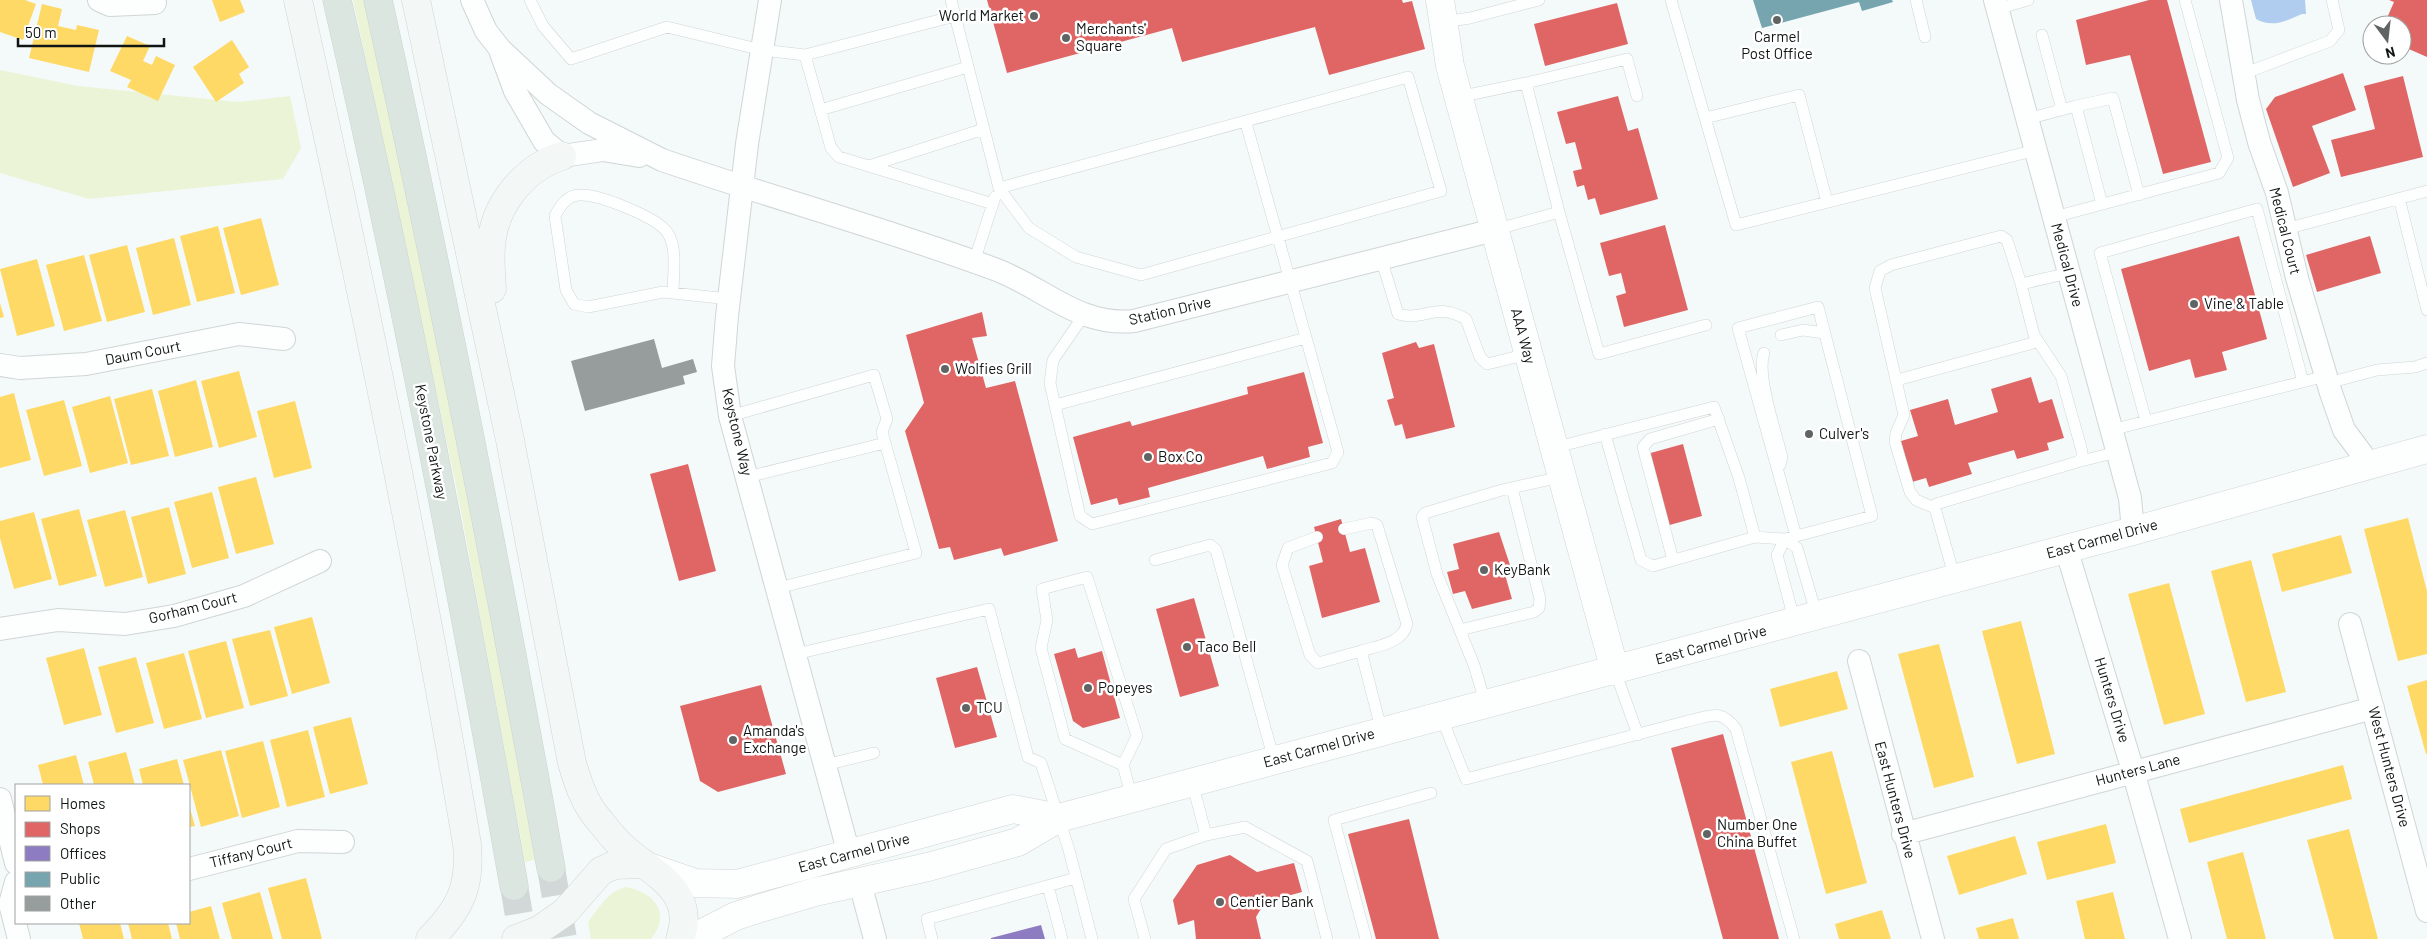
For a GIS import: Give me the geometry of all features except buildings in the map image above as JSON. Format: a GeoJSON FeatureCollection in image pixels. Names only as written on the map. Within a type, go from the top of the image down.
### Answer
{"type":"FeatureCollection","features":[{"type":"Feature","properties":{"kind":"highway","name":"Keystone Parkway"},"geometry":{"type":"LineString","coordinates":[[337,0],[390,244],[449,534],[514,886]]}},
{"type":"Feature","properties":{"kind":"highway"},"geometry":{"type":"LineString","coordinates":[[378,0],[434,256],[476,467],[551,868]]}},
{"type":"Feature","properties":{"kind":"main road"},"geometry":{"type":"LineString","coordinates":[[298,0],[414,549],[467,844],[468,873],[464,892],[451,916],[430,939]]}},
{"type":"Feature","properties":{"kind":"main road"},"geometry":{"type":"LineString","coordinates":[[416,0],[496,371],[572,763],[578,784],[598,820],[624,848],[666,880],[678,895],[684,919],[680,939]]}},
{"type":"Feature","properties":{"kind":"main road"},"geometry":{"type":"LineString","coordinates":[[496,371],[490,258],[496,221],[508,198],[530,172],[562,156]]}},
{"type":"Feature","properties":{"kind":"main road"},"geometry":{"type":"LineString","coordinates":[[516,939],[539,930],[565,912],[602,871],[614,865],[646,866]]}},
{"type":"Feature","properties":{"kind":"street"},"geometry":{"type":"LineString","coordinates":[[99,0],[110,5],[154,3]]}},
{"type":"Feature","properties":{"kind":"street"},"geometry":{"type":"LineString","coordinates":[[472,0],[486,31],[500,49],[548,94],[576,115],[662,160]]}},
{"type":"Feature","properties":{"kind":"street","name":"Keystone Way"},"geometry":{"type":"LineString","coordinates":[[770,0],[747,144],[723,366],[730,416],[849,854]]}},
{"type":"Feature","properties":{"kind":"street","name":"Medical Court"},"geometry":{"type":"LineString","coordinates":[[2231,0],[2258,142],[2277,192],[2297,278],[2327,380],[2344,430],[2362,461]]}},
{"type":"Feature","properties":{"kind":"street","name":"Medical Drive"},"geometry":{"type":"LineString","coordinates":[[1996,5],[2130,498],[2133,531]]}},
{"type":"Feature","properties":{"kind":"street","name":"AAA Way"},"geometry":{"type":"LineString","coordinates":[[1441,11],[1458,97],[1615,671]]}},
{"type":"Feature","properties":{"kind":"street"},"geometry":{"type":"LineString","coordinates":[[500,49],[515,91],[544,141],[562,156],[603,150],[662,160]]}},
{"type":"Feature","properties":{"kind":"street","name":"Station Drive"},"geometry":{"type":"LineString","coordinates":[[662,160],[1000,271],[1084,315],[1108,322],[1134,321],[1494,230]]}},
{"type":"Feature","properties":{"kind":"street","name":"Daum Court"},"geometry":{"type":"LineString","coordinates":[[0,365],[29,368],[86,364],[239,334],[284,339]]}},
{"type":"Feature","properties":{"kind":"street","name":"East Carmel Drive"},"geometry":{"type":"LineString","coordinates":[[692,939],[736,916],[815,892],[928,867],[1018,842],[1059,818],[1615,671],[2133,531],[2362,461],[2427,449]]}},
{"type":"Feature","properties":{"kind":"street","name":"Hunters Drive"},"geometry":{"type":"LineString","coordinates":[[2066,548],[2134,771],[2180,939]]}},
{"type":"Feature","properties":{"kind":"street","name":"Gorham Court"},"geometry":{"type":"LineString","coordinates":[[0,629],[58,620],[125,624],[174,616],[244,596],[320,561]]}},
{"type":"Feature","properties":{"kind":"street","name":"West Hunters Drive"},"geometry":{"type":"LineString","coordinates":[[2350,624],[2427,911]]}},
{"type":"Feature","properties":{"kind":"street","name":"East Hunters Drive"},"geometry":{"type":"LineString","coordinates":[[1859,661],[1903,834],[1933,939]]}},
{"type":"Feature","properties":{"kind":"street","name":"Hunters Lane"},"geometry":{"type":"LineString","coordinates":[[1903,834],[2373,708]]}},
{"type":"Feature","properties":{"kind":"street"},"geometry":{"type":"LineString","coordinates":[[0,799],[15,859]]}},
{"type":"Feature","properties":{"kind":"street","name":"East Carmel Drive"},"geometry":{"type":"LineString","coordinates":[[646,866],[695,883],[731,884],[757,880],[1013,809],[1059,818]]}},
{"type":"Feature","properties":{"kind":"street","name":"Tiffany Court"},"geometry":{"type":"LineString","coordinates":[[190,869],[298,841],[343,842]]}},
{"type":"Feature","properties":{"kind":"street"},"geometry":{"type":"LineString","coordinates":[[860,883],[875,939]]}},
{"type":"Feature","properties":{"kind":"street"},"geometry":{"type":"LineString","coordinates":[[15,886],[10,904],[15,923]]}},
{"type":"Feature","properties":{"kind":"street"},"geometry":{"type":"LineString","coordinates":[[15,924],[19,939]]}},
{"type":"Feature","properties":{"kind":"lane"},"geometry":{"type":"LineString","coordinates":[[530,0],[543,26],[571,59],[667,27],[762,50],[806,54],[955,16]]}},
{"type":"Feature","properties":{"kind":"lane"},"geometry":{"type":"LineString","coordinates":[[951,0],[999,188],[1028,228],[1076,256],[1141,275],[1441,191],[1408,77],[1246,123],[999,188]]}},
{"type":"Feature","properties":{"kind":"lane"},"geometry":{"type":"LineString","coordinates":[[1441,11],[1470,18],[1539,0]]}},
{"type":"Feature","properties":{"kind":"lane"},"geometry":{"type":"LineString","coordinates":[[1671,0],[1736,225],[2036,150]]}},
{"type":"Feature","properties":{"kind":"lane"},"geometry":{"type":"LineString","coordinates":[[1916,0],[1925,37]]}},
{"type":"Feature","properties":{"kind":"lane"},"geometry":{"type":"LineString","coordinates":[[1996,5],[2028,0]]}},
{"type":"Feature","properties":{"kind":"lane"},"geometry":{"type":"LineString","coordinates":[[2054,217],[2219,174],[2228,158],[2185,0]]}},
{"type":"Feature","properties":{"kind":"lane"},"geometry":{"type":"LineString","coordinates":[[2244,74],[2330,41],[2339,30],[2332,0]]}},
{"type":"Feature","properties":{"kind":"lane"},"geometry":{"type":"LineString","coordinates":[[2042,35],[2062,110]]}},
{"type":"Feature","properties":{"kind":"lane"},"geometry":{"type":"LineString","coordinates":[[806,54],[831,148],[839,157],[993,204]]}},
{"type":"Feature","properties":{"kind":"lane"},"geometry":{"type":"LineString","coordinates":[[1458,97],[1627,59],[1637,96]]}},
{"type":"Feature","properties":{"kind":"lane"},"geometry":{"type":"LineString","coordinates":[[820,110],[968,67]]}},
{"type":"Feature","properties":{"kind":"lane"},"geometry":{"type":"LineString","coordinates":[[1526,83],[1559,212],[1599,354],[1706,325]]}},
{"type":"Feature","properties":{"kind":"lane"},"geometry":{"type":"LineString","coordinates":[[1705,118],[1799,95],[1827,202]]}},
{"type":"Feature","properties":{"kind":"lane"},"geometry":{"type":"LineString","coordinates":[[2027,119],[2113,98],[2139,195]]}},
{"type":"Feature","properties":{"kind":"lane"},"geometry":{"type":"LineString","coordinates":[[2076,106],[2102,204]]}},
{"type":"Feature","properties":{"kind":"lane"},"geometry":{"type":"LineString","coordinates":[[1084,315],[1054,360],[1050,384],[1080,516],[1092,524],[1332,463],[1338,452],[1246,123]]}},
{"type":"Feature","properties":{"kind":"lane"},"geometry":{"type":"LineString","coordinates":[[869,166],[984,129]]}},
{"type":"Feature","properties":{"kind":"lane"},"geometry":{"type":"LineString","coordinates":[[974,262],[999,188]]}},
{"type":"Feature","properties":{"kind":"lane"},"geometry":{"type":"LineString","coordinates":[[2286,229],[2427,191]]}},
{"type":"Feature","properties":{"kind":"lane"},"geometry":{"type":"LineString","coordinates":[[673,293],[673,253],[668,233],[654,220],[602,199],[579,195],[568,199],[560,206],[555,216],[566,290],[574,304],[588,307],[662,292],[673,293],[729,298]]}},
{"type":"Feature","properties":{"kind":"lane"},"geometry":{"type":"LineString","coordinates":[[2399,198],[2427,310]]}},
{"type":"Feature","properties":{"kind":"lane"},"geometry":{"type":"LineString","coordinates":[[2146,422],[2100,253],[2257,209],[2303,382]]}},
{"type":"Feature","properties":{"kind":"lane"},"geometry":{"type":"LineString","coordinates":[[1494,230],[1559,212]]}},
{"type":"Feature","properties":{"kind":"lane"},"geometry":{"type":"LineString","coordinates":[[1935,508],[1916,500],[1910,492],[1895,442],[1896,433],[1904,415],[1875,288],[1876,278],[1883,267],[2001,236],[2007,240],[2038,342],[2061,376],[2082,451],[2082,458],[2077,462]]}},
{"type":"Feature","properties":{"kind":"lane"},"geometry":{"type":"LineString","coordinates":[[1381,258],[1398,314],[1408,317],[1438,310],[1453,312],[1466,319],[1480,357],[1486,364],[1528,354]]}},
{"type":"Feature","properties":{"kind":"lane"},"geometry":{"type":"LineString","coordinates":[[2021,284],[2069,274]]}},
{"type":"Feature","properties":{"kind":"lane"},"geometry":{"type":"LineString","coordinates":[[1605,434],[1641,560],[1653,566],[1755,537],[1791,538],[1872,516],[1818,307],[1738,328],[1778,471],[1791,538],[1797,548],[1806,619]]}},
{"type":"Feature","properties":{"kind":"lane"},"geometry":{"type":"LineString","coordinates":[[1780,335],[1803,330],[1824,333]]}},
{"type":"Feature","properties":{"kind":"lane"},"geometry":{"type":"LineString","coordinates":[[1055,405],[1306,338]]}},
{"type":"Feature","properties":{"kind":"lane"},"geometry":{"type":"LineString","coordinates":[[1897,380],[2038,342]]}},
{"type":"Feature","properties":{"kind":"lane"},"geometry":{"type":"LineString","coordinates":[[1764,353],[1761,359],[1763,378],[1782,457],[1778,471]]}},
{"type":"Feature","properties":{"kind":"lane"},"geometry":{"type":"LineString","coordinates":[[1955,579],[1935,508],[1936,504],[2077,462],[2146,422],[2303,382],[2327,380],[2377,370],[2415,367],[2427,363]]}},
{"type":"Feature","properties":{"kind":"lane"},"geometry":{"type":"LineString","coordinates":[[730,416],[874,375],[887,419],[882,432],[916,553],[778,588]]}},
{"type":"Feature","properties":{"kind":"lane"},"geometry":{"type":"LineString","coordinates":[[1553,448],[1714,407],[1739,478],[1755,537]]}},
{"type":"Feature","properties":{"kind":"lane"},"geometry":{"type":"LineString","coordinates":[[1673,560],[1643,447],[1650,439],[1719,419]]}},
{"type":"Feature","properties":{"kind":"lane"},"geometry":{"type":"LineString","coordinates":[[747,477],[885,443]]}},
{"type":"Feature","properties":{"kind":"lane"},"geometry":{"type":"LineString","coordinates":[[1486,705],[1460,630],[1437,574],[1422,524],[1422,517],[1426,513],[1507,489],[1561,477]]}},
{"type":"Feature","properties":{"kind":"lane"},"geometry":{"type":"LineString","coordinates":[[1460,630],[1534,612],[1539,608],[1540,599],[1507,489]]}},
{"type":"Feature","properties":{"kind":"lane"},"geometry":{"type":"LineString","coordinates":[[1317,537],[1288,548],[1282,564],[1310,655],[1318,663],[1396,640],[1406,631],[1407,624],[1377,525],[1372,523],[1344,529]]}},
{"type":"Feature","properties":{"kind":"lane"},"geometry":{"type":"LineString","coordinates":[[1791,538],[1777,555],[1806,619]]}},
{"type":"Feature","properties":{"kind":"lane"},"geometry":{"type":"LineString","coordinates":[[1155,560],[1210,545],[1216,550],[1274,760]]}},
{"type":"Feature","properties":{"kind":"lane"},"geometry":{"type":"LineString","coordinates":[[1123,766],[1065,739],[1041,648],[1047,620],[1042,589],[1087,577],[1137,736],[1123,766],[1132,798]]}},
{"type":"Feature","properties":{"kind":"lane"},"geometry":{"type":"LineString","coordinates":[[796,654],[989,609],[1028,757],[1041,763],[1059,818],[1092,939]]}},
{"type":"Feature","properties":{"kind":"lane"},"geometry":{"type":"LineString","coordinates":[[1361,651],[1382,732]]}},
{"type":"Feature","properties":{"kind":"lane"},"geometry":{"type":"LineString","coordinates":[[1615,671],[1638,735]]}},
{"type":"Feature","properties":{"kind":"lane"},"geometry":{"type":"LineString","coordinates":[[1441,716],[1466,779],[1638,735],[1688,720],[1719,714],[1727,717],[1736,729],[1794,939]]}},
{"type":"Feature","properties":{"kind":"lane"},"geometry":{"type":"LineString","coordinates":[[825,765],[874,753]]}},
{"type":"Feature","properties":{"kind":"lane"},"geometry":{"type":"LineString","coordinates":[[1192,782],[1206,835]]}},
{"type":"Feature","properties":{"kind":"lane"},"geometry":{"type":"LineString","coordinates":[[1366,939],[1334,820],[1431,793]]}},
{"type":"Feature","properties":{"kind":"lane"},"geometry":{"type":"LineString","coordinates":[[1145,939],[1134,898],[1166,849],[1206,835],[1245,827],[1307,861],[1327,939]]}},
{"type":"Feature","properties":{"kind":"lane"},"geometry":{"type":"LineString","coordinates":[[932,939],[927,919],[1076,878]]}},
{"type":"Feature","properties":{"kind":"lane"},"geometry":{"type":"LineString","coordinates":[[1048,886],[1062,939]]}},
{"type":"Feature","properties":{"kind":"green space"},"geometry":{"type":"Polygon","coordinates":[[[353,0],[366,0],[445,362],[538,859],[525,862],[457,490],[353,0]]]}},
{"type":"Feature","properties":{"kind":"green space"},"geometry":{"type":"Polygon","coordinates":[[[0,70],[78,86],[238,102],[290,96],[301,148],[283,179],[89,199],[0,173],[0,70]]]}},
{"type":"Feature","properties":{"kind":"green space"},"geometry":{"type":"Polygon","coordinates":[[[626,887],[645,894],[657,905],[660,912],[660,921],[651,939],[591,939],[588,922],[609,896],[626,887]]]}},
{"type":"Feature","properties":{"kind":"water"},"geometry":{"type":"Polygon","coordinates":[[[2251,0],[2305,0],[2306,14],[2279,22],[2262,22],[2256,19],[2251,0]]]}},
{"type":"Feature","properties":{"kind":"tunnel"},"geometry":{"type":"LineString","coordinates":[[551,868],[563,939]]}},
{"type":"Feature","properties":{"kind":"tunnel"},"geometry":{"type":"LineString","coordinates":[[514,886],[523,939]]}},
{"type":"Feature","properties":{"kind":"place","name":"World Market"},"geometry":{"type":"Point","coordinates":[1034,16]}},
{"type":"Feature","properties":{"kind":"place","name":"Carmel Post Office"},"geometry":{"type":"Point","coordinates":[1777,20]}},
{"type":"Feature","properties":{"kind":"place","name":"Merchants' Square"},"geometry":{"type":"Point","coordinates":[1066,38]}},
{"type":"Feature","properties":{"kind":"place","name":"Vine & Table"},"geometry":{"type":"Point","coordinates":[2194,304]}},
{"type":"Feature","properties":{"kind":"place","name":"Wolfies Grill"},"geometry":{"type":"Point","coordinates":[945,369]}},
{"type":"Feature","properties":{"kind":"place","name":"Culver's"},"geometry":{"type":"Point","coordinates":[1809,434]}},
{"type":"Feature","properties":{"kind":"place","name":"Box Co"},"geometry":{"type":"Point","coordinates":[1148,457]}},
{"type":"Feature","properties":{"kind":"place","name":"KeyBank"},"geometry":{"type":"Point","coordinates":[1484,570]}},
{"type":"Feature","properties":{"kind":"place","name":"Taco Bell"},"geometry":{"type":"Point","coordinates":[1187,647]}},
{"type":"Feature","properties":{"kind":"place","name":"Popeyes"},"geometry":{"type":"Point","coordinates":[1088,688]}},
{"type":"Feature","properties":{"kind":"place","name":"TCU"},"geometry":{"type":"Point","coordinates":[966,708]}},
{"type":"Feature","properties":{"kind":"place","name":"Amanda's Exchange"},"geometry":{"type":"Point","coordinates":[733,740]}},
{"type":"Feature","properties":{"kind":"place","name":"Number One China Buffet"},"geometry":{"type":"Point","coordinates":[1707,834]}},
{"type":"Feature","properties":{"kind":"place","name":"Centier Bank"},"geometry":{"type":"Point","coordinates":[1220,902]}}]}
